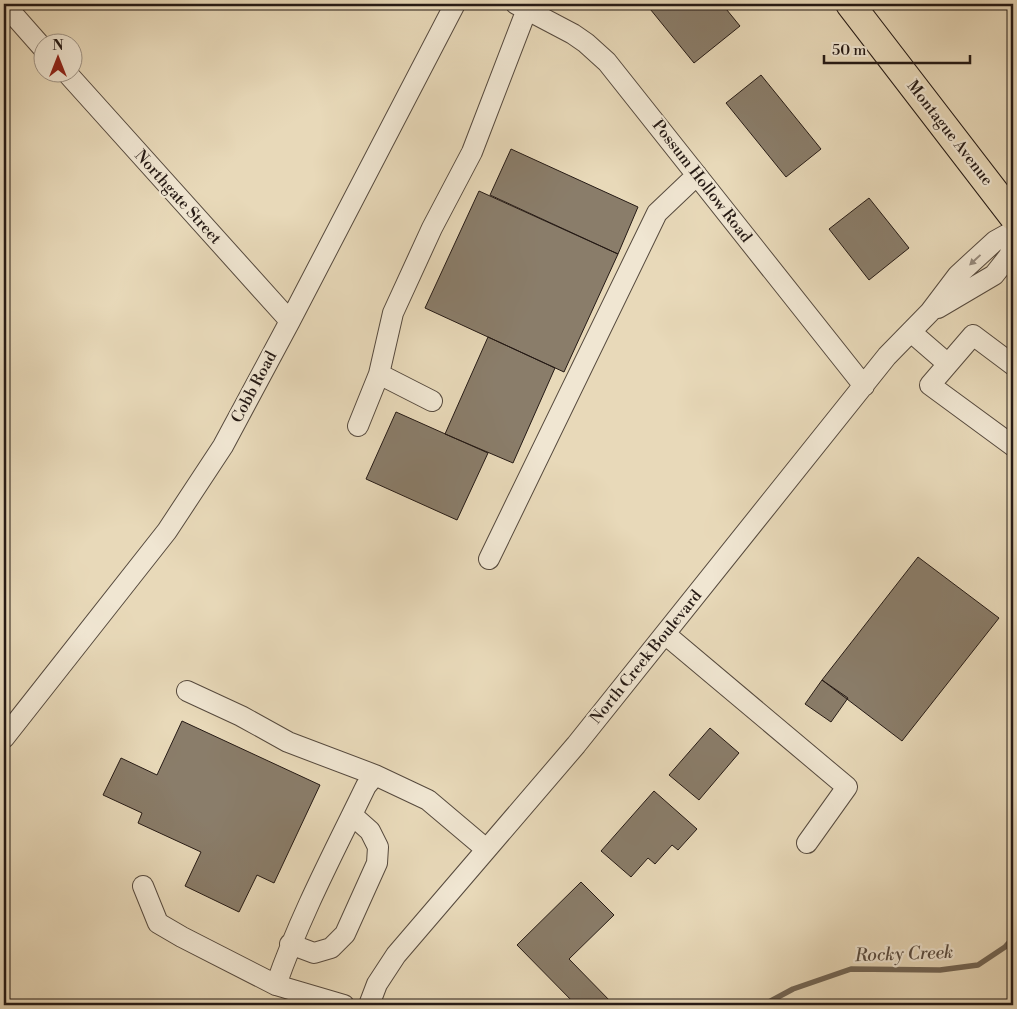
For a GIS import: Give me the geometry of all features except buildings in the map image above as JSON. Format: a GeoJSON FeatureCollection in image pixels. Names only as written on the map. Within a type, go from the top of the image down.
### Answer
{"type":"FeatureCollection","features":[{"type":"Feature","properties":{"kind":"highway","name":"Montague Avenue"},"geometry":{"type":"LineString","coordinates":[[850,4],[1013,216]]}},
{"type":"Feature","properties":{"kind":"street"},"geometry":{"type":"LineString","coordinates":[[4,4],[32,35]]}},
{"type":"Feature","properties":{"kind":"street","name":"Cobb Road"},"geometry":{"type":"LineString","coordinates":[[4,738],[167,531],[223,446],[455,4]]}},
{"type":"Feature","properties":{"kind":"street"},"geometry":{"type":"LineString","coordinates":[[358,426],[379,374],[393,313],[432,228],[472,152],[522,6]]}},
{"type":"Feature","properties":{"kind":"street","name":"Possum Hollow Road"},"geometry":{"type":"LineString","coordinates":[[522,6],[573,34],[607,62],[864,386]]}},
{"type":"Feature","properties":{"kind":"street","name":"Northgate Street"},"geometry":{"type":"LineString","coordinates":[[75,82],[290,321]]}},
{"type":"Feature","properties":{"kind":"street"},"geometry":{"type":"LineString","coordinates":[[489,559],[657,213],[697,175]]}},
{"type":"Feature","properties":{"kind":"street","name":"North Creek Boulevard"},"geometry":{"type":"LineString","coordinates":[[369,1005],[377,984],[396,955],[576,745],[887,356],[930,312],[958,275],[995,241],[1013,231]]}},
{"type":"Feature","properties":{"kind":"street","name":"North Creek Boulevard"},"geometry":{"type":"LineString","coordinates":[[930,312],[994,276],[1009,256],[1013,246]]}},
{"type":"Feature","properties":{"kind":"street"},"geometry":{"type":"LineString","coordinates":[[910,332],[948,364]]}},
{"type":"Feature","properties":{"kind":"street"},"geometry":{"type":"LineString","coordinates":[[1013,365],[973,336],[930,385],[1013,446]]}},
{"type":"Feature","properties":{"kind":"street"},"geometry":{"type":"LineString","coordinates":[[379,374],[432,401]]}},
{"type":"Feature","properties":{"kind":"street"},"geometry":{"type":"LineString","coordinates":[[665,634],[847,787],[806,843]]}},
{"type":"Feature","properties":{"kind":"street"},"geometry":{"type":"LineString","coordinates":[[187,691],[241,716],[288,742],[375,775],[428,800],[486,849]]}},
{"type":"Feature","properties":{"kind":"street"},"geometry":{"type":"LineString","coordinates":[[276,985],[290,944],[320,878],[366,786],[375,775]]}},
{"type":"Feature","properties":{"kind":"street"},"geometry":{"type":"LineString","coordinates":[[290,944],[314,953],[331,948],[345,934],[377,863],[378,847],[370,831],[352,815]]}},
{"type":"Feature","properties":{"kind":"street"},"geometry":{"type":"LineString","coordinates":[[143,886],[158,922],[182,937],[276,985],[344,1005]]}},
{"type":"Feature","properties":{"kind":"waterway","name":"Rocky Creek"},"geometry":{"type":"LineString","coordinates":[[763,1005],[793,989],[851,969],[940,970],[978,965],[1005,947],[1013,938]]}}]}
